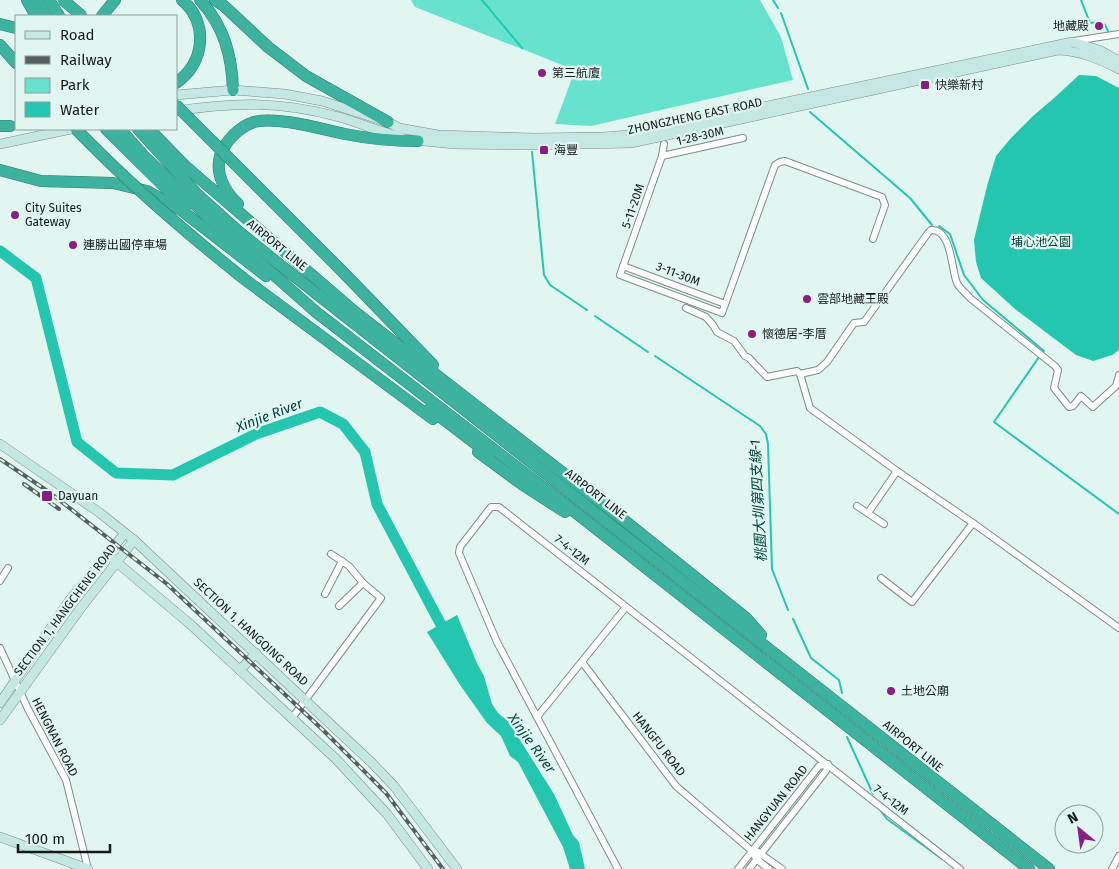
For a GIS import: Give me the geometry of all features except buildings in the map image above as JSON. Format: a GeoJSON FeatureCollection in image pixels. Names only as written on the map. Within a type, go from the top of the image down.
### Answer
{"type":"FeatureCollection","features":[{"type":"Feature","properties":{"kind":"highway"},"geometry":{"type":"LineString","coordinates":[[27,0],[35,15]]}},
{"type":"Feature","properties":{"kind":"highway"},"geometry":{"type":"LineString","coordinates":[[38,0],[46,15]]}},
{"type":"Feature","properties":{"kind":"highway"},"geometry":{"type":"LineString","coordinates":[[49,0],[58,15]]}},
{"type":"Feature","properties":{"kind":"highway"},"geometry":{"type":"LineString","coordinates":[[63,0],[71,15]]}},
{"type":"Feature","properties":{"kind":"highway"},"geometry":{"type":"LineString","coordinates":[[63,0],[81,15]]}},
{"type":"Feature","properties":{"kind":"highway"},"geometry":{"type":"LineString","coordinates":[[103,15],[116,0]]}},
{"type":"Feature","properties":{"kind":"highway"},"geometry":{"type":"LineString","coordinates":[[178,81],[190,71],[201,48],[201,32],[196,17],[182,0]]}},
{"type":"Feature","properties":{"kind":"highway"},"geometry":{"type":"LineString","coordinates":[[200,0],[211,11],[222,31],[229,53],[233,90]]}},
{"type":"Feature","properties":{"kind":"highway"},"geometry":{"type":"LineString","coordinates":[[216,0],[268,47],[306,76],[388,122]]}},
{"type":"Feature","properties":{"kind":"highway"},"geometry":{"type":"LineString","coordinates":[[0,24],[15,28]]}},
{"type":"Feature","properties":{"kind":"highway"},"geometry":{"type":"LineString","coordinates":[[0,45],[15,62]]}},
{"type":"Feature","properties":{"kind":"highway"},"geometry":{"type":"LineString","coordinates":[[178,107],[341,270],[442,374],[451,386]]}},
{"type":"Feature","properties":{"kind":"highway"},"geometry":{"type":"LineString","coordinates":[[304,268],[288,248],[233,199],[224,187],[219,174],[219,164],[224,146],[232,136],[255,122],[273,121],[380,140],[418,141]]}},
{"type":"Feature","properties":{"kind":"highway"},"geometry":{"type":"LineString","coordinates":[[77,130],[164,214],[243,278],[523,485],[565,512]]}},
{"type":"Feature","properties":{"kind":"highway"},"geometry":{"type":"LineString","coordinates":[[107,130],[220,241]]}},
{"type":"Feature","properties":{"kind":"highway","name":"AIRPORT LINE"},"geometry":{"type":"LineString","coordinates":[[121,130],[143,155],[206,215],[316,312],[624,550],[1029,869]]}},
{"type":"Feature","properties":{"kind":"highway","name":"AIRPORT LINE"},"geometry":{"type":"LineString","coordinates":[[139,130],[199,196],[238,231],[1049,869]]}},
{"type":"Feature","properties":{"kind":"highway"},"geometry":{"type":"LineString","coordinates":[[150,130],[184,165],[355,312],[625,521],[746,618],[786,662]]}},
{"type":"Feature","properties":{"kind":"highway"},"geometry":{"type":"LineString","coordinates":[[0,170],[42,182],[114,183],[147,191],[164,199],[181,210],[276,284],[359,354],[565,512],[594,534],[624,550]]}},
{"type":"Feature","properties":{"kind":"main road","name":"ZHONGZHENG EAST ROAD"},"geometry":{"type":"LineString","coordinates":[[178,95],[233,90],[285,94],[322,101],[388,122],[399,128],[438,135],[534,138],[603,137],[629,135],[1072,42]]}},
{"type":"Feature","properties":{"kind":"main road"},"geometry":{"type":"LineString","coordinates":[[1072,42],[1099,50],[1119,60]]}},
{"type":"Feature","properties":{"kind":"main road","name":"ZHONGZHENG EAST ROAD"},"geometry":{"type":"LineString","coordinates":[[178,111],[233,104],[271,104],[340,117],[393,135],[418,141],[456,144],[544,145],[631,143],[1058,50],[1073,50],[1096,57],[1119,69]]}},
{"type":"Feature","properties":{"kind":"main road"},"geometry":{"type":"LineString","coordinates":[[233,90],[233,104]]}},
{"type":"Feature","properties":{"kind":"main road"},"geometry":{"type":"LineString","coordinates":[[0,144],[66,130]]}},
{"type":"Feature","properties":{"kind":"main road","name":"SECTION 1, HANGQING ROAD"},"geometry":{"type":"LineString","coordinates":[[0,444],[126,533],[306,700],[394,786],[456,869]]}},
{"type":"Feature","properties":{"kind":"main road","name":"SECTION 1, HANGCHENG ROAD"},"geometry":{"type":"LineString","coordinates":[[0,703],[69,601],[126,533]]}},
{"type":"Feature","properties":{"kind":"main road","name":"SECTION 1, HANGCHENG ROAD"},"geometry":{"type":"LineString","coordinates":[[0,720],[80,608],[134,540]]}},
{"type":"Feature","properties":{"kind":"main road"},"geometry":{"type":"LineString","coordinates":[[108,556],[190,624],[292,718],[374,799],[403,834],[428,869]]}},
{"type":"Feature","properties":{"kind":"main road"},"geometry":{"type":"LineString","coordinates":[[240,670],[256,654]]}},
{"type":"Feature","properties":{"kind":"main road"},"geometry":{"type":"LineString","coordinates":[[0,837],[88,869]]}},
{"type":"Feature","properties":{"kind":"street"},"geometry":{"type":"LineString","coordinates":[[1058,50],[1072,42],[1119,34]]}},
{"type":"Feature","properties":{"kind":"street","name":"1-28-30M"},"geometry":{"type":"LineString","coordinates":[[662,156],[743,138]]}},
{"type":"Feature","properties":{"kind":"street","name":"5-11-20M"},"geometry":{"type":"LineString","coordinates":[[620,274],[662,156],[664,144]]}},
{"type":"Feature","properties":{"kind":"street"},"geometry":{"type":"LineString","coordinates":[[725,304],[775,165],[780,162],[785,161],[882,197],[885,205],[873,239]]}},
{"type":"Feature","properties":{"kind":"street"},"geometry":{"type":"LineString","coordinates":[[686,308],[706,317],[717,332],[734,341],[746,356],[767,376],[796,372],[800,374],[818,370],[827,362],[854,323],[864,322],[928,233],[931,230],[936,230],[944,236],[959,287],[970,298],[1055,366],[1058,370],[1054,388],[1069,407],[1073,406],[1081,396],[1093,407],[1116,386],[1119,375]]}},
{"type":"Feature","properties":{"kind":"street","name":"3-11-30M"},"geometry":{"type":"LineString","coordinates":[[620,274],[722,312],[725,304],[624,266]]}},
{"type":"Feature","properties":{"kind":"street"},"geometry":{"type":"LineString","coordinates":[[800,374],[810,408],[1119,628]]}},
{"type":"Feature","properties":{"kind":"street"},"geometry":{"type":"LineString","coordinates":[[868,513],[897,471]]}},
{"type":"Feature","properties":{"kind":"street"},"geometry":{"type":"LineString","coordinates":[[857,506],[884,524]]}},
{"type":"Feature","properties":{"kind":"street","name":"7-4-12M"},"geometry":{"type":"LineString","coordinates":[[618,869],[497,642],[459,553],[460,547],[491,507],[499,507],[960,869]]}},
{"type":"Feature","properties":{"kind":"street"},"geometry":{"type":"LineString","coordinates":[[881,578],[912,602],[973,523]]}},
{"type":"Feature","properties":{"kind":"street"},"geometry":{"type":"LineString","coordinates":[[292,718],[380,598],[363,583],[349,566],[330,554]]}},
{"type":"Feature","properties":{"kind":"street"},"geometry":{"type":"LineString","coordinates":[[324,594],[342,561]]}},
{"type":"Feature","properties":{"kind":"street"},"geometry":{"type":"LineString","coordinates":[[0,581],[8,568]]}},
{"type":"Feature","properties":{"kind":"street"},"geometry":{"type":"LineString","coordinates":[[339,606],[363,583]]}},
{"type":"Feature","properties":{"kind":"street"},"geometry":{"type":"LineString","coordinates":[[537,717],[626,607]]}},
{"type":"Feature","properties":{"kind":"street","name":"HENGNAN ROAD"},"geometry":{"type":"LineString","coordinates":[[0,648],[39,730],[66,780],[88,869]]}},
{"type":"Feature","properties":{"kind":"street","name":"HANGFU ROAD"},"geometry":{"type":"LineString","coordinates":[[582,662],[676,786],[752,850],[761,853],[782,869]]}},
{"type":"Feature","properties":{"kind":"street","name":"HANGYUAN ROAD"},"geometry":{"type":"LineString","coordinates":[[738,869],[819,766],[828,764],[826,771],[748,869]]}},
{"type":"Feature","properties":{"kind":"street","name":"HANGFU ROAD"},"geometry":{"type":"LineString","coordinates":[[752,850],[756,859],[769,869]]}},
{"type":"Feature","properties":{"kind":"street"},"geometry":{"type":"LineString","coordinates":[[1112,869],[1119,856]]}},
{"type":"Feature","properties":{"kind":"green space"},"geometry":{"type":"Polygon","coordinates":[[[411,0],[760,0],[781,37],[793,80],[591,126],[555,124],[575,70],[415,7],[411,0]]]}},
{"type":"Feature","properties":{"kind":"water","name":"埔心池公園"},"geometry":{"type":"Polygon","coordinates":[[[1079,75],[1096,76],[1119,88],[1119,350],[1112,355],[1093,361],[1076,355],[1015,309],[981,278],[976,262],[974,240],[996,156],[1034,115],[1079,75]]]}},
{"type":"Feature","properties":{"kind":"water"},"geometry":{"type":"Polygon","coordinates":[[[457,615],[484,676],[492,704],[498,713],[508,721],[554,794],[573,835],[579,842],[585,869],[570,869],[563,847],[518,762],[510,756],[501,736],[487,723],[460,685],[427,632],[457,615]]]}},
{"type":"Feature","properties":{"kind":"waterway","name":"桃園大圳第四支線-1"},"geometry":{"type":"LineString","coordinates":[[482,0],[522,48]]}},
{"type":"Feature","properties":{"kind":"waterway"},"geometry":{"type":"LineString","coordinates":[[773,0],[778,8]]}},
{"type":"Feature","properties":{"kind":"waterway"},"geometry":{"type":"LineString","coordinates":[[1081,0],[1090,23],[1099,22],[1105,25],[1108,31]]}},
{"type":"Feature","properties":{"kind":"waterway"},"geometry":{"type":"LineString","coordinates":[[781,13],[808,89]]}},
{"type":"Feature","properties":{"kind":"waterway"},"geometry":{"type":"LineString","coordinates":[[810,112],[910,198],[932,225]]}},
{"type":"Feature","properties":{"kind":"waterway","name":"桃園大圳第四支線-1"},"geometry":{"type":"LineString","coordinates":[[532,152],[544,275],[550,285],[587,310]]}},
{"type":"Feature","properties":{"kind":"waterway"},"geometry":{"type":"LineString","coordinates":[[939,226],[950,234],[964,275],[983,300],[1044,351]]}},
{"type":"Feature","properties":{"kind":"waterway","name":"Xinjie River"},"geometry":{"type":"LineString","coordinates":[[0,251],[36,278],[77,442],[116,473],[173,475],[256,434],[320,412],[343,424],[365,452],[377,504],[448,638]]}},
{"type":"Feature","properties":{"kind":"waterway","name":"桃園大圳第四支線-1"},"geometry":{"type":"LineString","coordinates":[[595,316],[648,352]]}},
{"type":"Feature","properties":{"kind":"waterway","name":"桃園大圳第四支線-1"},"geometry":{"type":"LineString","coordinates":[[655,356],[760,426],[766,434],[768,444],[772,569],[788,610]]}},
{"type":"Feature","properties":{"kind":"waterway"},"geometry":{"type":"LineString","coordinates":[[1039,357],[994,422],[1119,514]]}},
{"type":"Feature","properties":{"kind":"waterway","name":"桃園大圳第四支線-1"},"geometry":{"type":"LineString","coordinates":[[793,619],[811,658],[839,680],[842,693]]}},
{"type":"Feature","properties":{"kind":"waterway","name":"桃園大圳第四支線-1"},"geometry":{"type":"LineString","coordinates":[[847,737],[873,794]]}},
{"type":"Feature","properties":{"kind":"waterway","name":"桃園大圳第四支線-1"},"geometry":{"type":"LineString","coordinates":[[880,810],[887,819],[942,859]]}},
{"type":"Feature","properties":{"kind":"railway"},"geometry":{"type":"LineString","coordinates":[[0,459],[49,492],[167,584],[323,730],[386,793],[443,869]]}},
{"type":"Feature","properties":{"kind":"railway"},"geometry":{"type":"LineString","coordinates":[[24,484],[59,509]]}},
{"type":"Feature","properties":{"kind":"place","name":"地藏殿"},"geometry":{"type":"Point","coordinates":[1099,26]}},
{"type":"Feature","properties":{"kind":"place","name":"第三航廈"},"geometry":{"type":"Point","coordinates":[542,73]}},
{"type":"Feature","properties":{"kind":"place","name":"快樂新村"},"geometry":{"type":"Point","coordinates":[925,85]}},
{"type":"Feature","properties":{"kind":"place","name":"海豐"},"geometry":{"type":"Point","coordinates":[544,150]}},
{"type":"Feature","properties":{"kind":"place","name":"City Suites Gateway"},"geometry":{"type":"Point","coordinates":[15,215]}},
{"type":"Feature","properties":{"kind":"place","name":"連勝出國停車場"},"geometry":{"type":"Point","coordinates":[73,245]}},
{"type":"Feature","properties":{"kind":"place","name":"雲部地藏王殿"},"geometry":{"type":"Point","coordinates":[807,299]}},
{"type":"Feature","properties":{"kind":"place","name":"懷德居-李厝"},"geometry":{"type":"Point","coordinates":[752,334]}},
{"type":"Feature","properties":{"kind":"place","name":"Dayuan"},"geometry":{"type":"Point","coordinates":[47,496]}},
{"type":"Feature","properties":{"kind":"place","name":"土地公廟"},"geometry":{"type":"Point","coordinates":[891,691]}}]}
